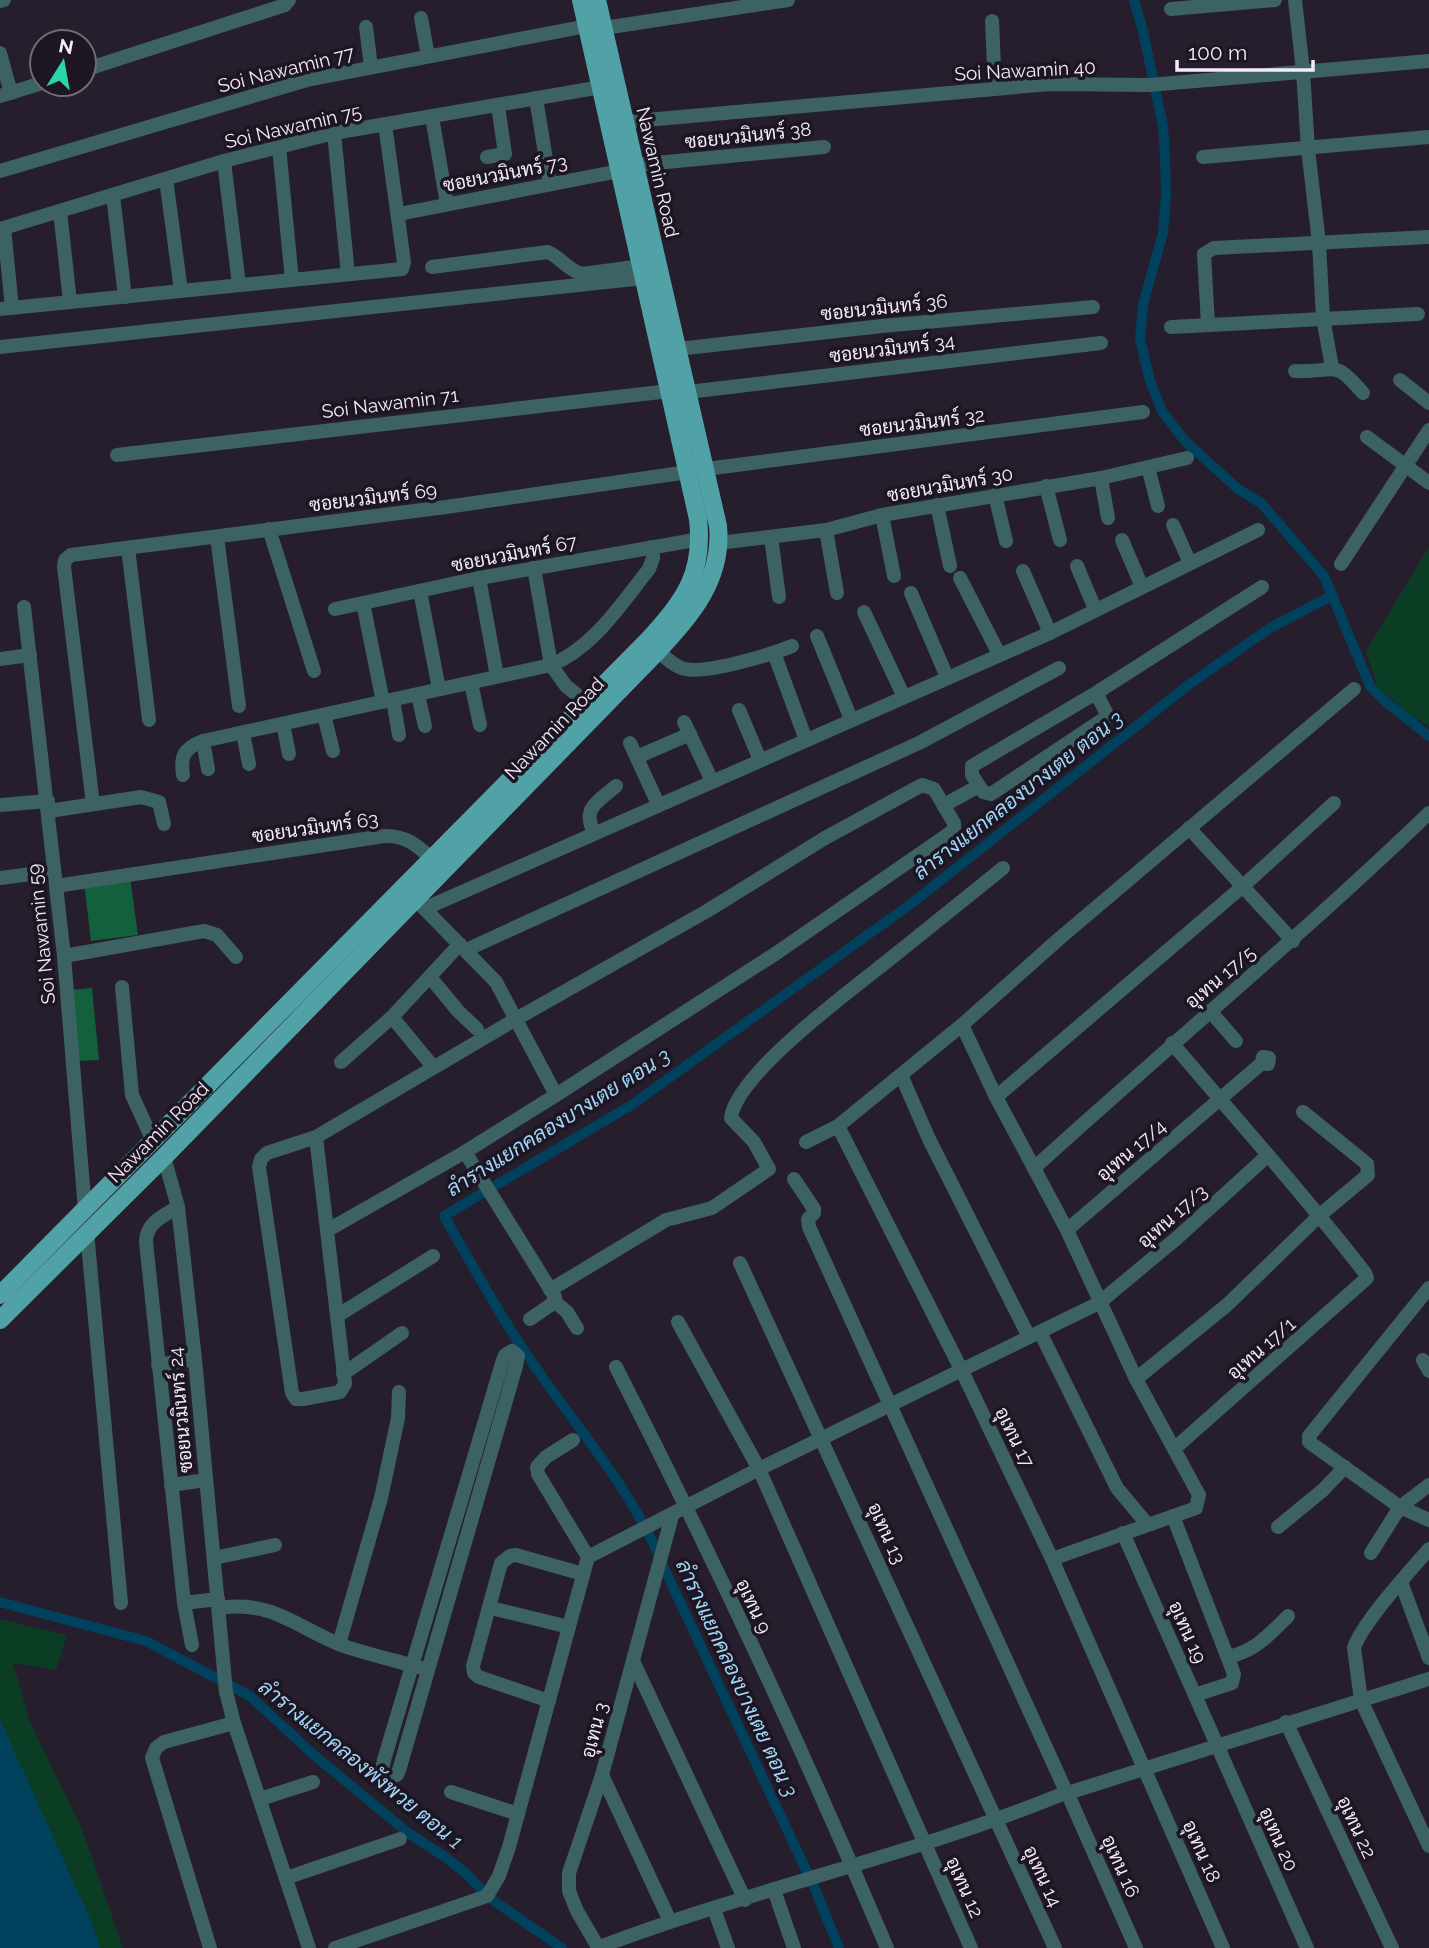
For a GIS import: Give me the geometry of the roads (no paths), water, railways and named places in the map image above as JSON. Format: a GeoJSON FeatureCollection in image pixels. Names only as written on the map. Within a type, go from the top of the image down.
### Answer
{"type":"FeatureCollection","features":[{"type":"Feature","properties":{"kind":"main road","name":"Nawamin Road"},"geometry":{"type":"LineString","coordinates":[[0,1295],[153,1141],[415,898],[432,859],[649,639],[681,603],[690,587],[700,539],[688,472],[643,272],[627,168],[624,122],[595,27],[581,0]]}},
{"type":"Feature","properties":{"kind":"main road","name":"Nawamin Road"},"geometry":{"type":"LineString","coordinates":[[0,1320],[164,1157],[658,652],[688,617],[713,576],[719,542],[706,469],[678,349],[627,168],[601,87],[595,27],[597,0]]}},
{"type":"Feature","properties":{"kind":"main road"},"geometry":{"type":"LineString","coordinates":[[153,1141],[164,1157]]}},
{"type":"Feature","properties":{"kind":"street","name":"Soi Nawamin 77"},"geometry":{"type":"LineString","coordinates":[[0,171],[307,80],[595,27],[788,0]]}},
{"type":"Feature","properties":{"kind":"street"},"geometry":{"type":"LineString","coordinates":[[1171,9],[1275,0]]}},
{"type":"Feature","properties":{"kind":"street"},"geometry":{"type":"LineString","coordinates":[[1295,0],[1319,243],[1323,318],[1332,367]]}},
{"type":"Feature","properties":{"kind":"street"},"geometry":{"type":"LineString","coordinates":[[98,65],[287,2]]}},
{"type":"Feature","properties":{"kind":"street"},"geometry":{"type":"LineString","coordinates":[[421,18],[428,56]]}},
{"type":"Feature","properties":{"kind":"street"},"geometry":{"type":"LineString","coordinates":[[992,21],[995,89]]}},
{"type":"Feature","properties":{"kind":"street"},"geometry":{"type":"LineString","coordinates":[[366,27],[371,68]]}},
{"type":"Feature","properties":{"kind":"street"},"geometry":{"type":"LineString","coordinates":[[0,53],[6,95],[28,88]]}},
{"type":"Feature","properties":{"kind":"street","name":"Soi Nawamin 40"},"geometry":{"type":"LineString","coordinates":[[624,122],[1050,84],[1149,85],[1429,61]]}},
{"type":"Feature","properties":{"kind":"street","name":"Soi Nawamin 75"},"geometry":{"type":"LineString","coordinates":[[2,229],[279,146],[385,124],[601,87]]}},
{"type":"Feature","properties":{"kind":"street"},"geometry":{"type":"LineString","coordinates":[[536,98],[550,184]]}},
{"type":"Feature","properties":{"kind":"street"},"geometry":{"type":"LineString","coordinates":[[487,157],[505,154],[498,106]]}},
{"type":"Feature","properties":{"kind":"street"},"geometry":{"type":"LineString","coordinates":[[432,117],[447,204]]}},
{"type":"Feature","properties":{"kind":"street"},"geometry":{"type":"LineString","coordinates":[[2,229],[6,309],[402,269],[404,262],[399,214],[385,124]]}},
{"type":"Feature","properties":{"kind":"street"},"geometry":{"type":"LineString","coordinates":[[334,134],[348,274]]}},
{"type":"Feature","properties":{"kind":"street"},"geometry":{"type":"LineString","coordinates":[[1203,157],[1429,137]]}},
{"type":"Feature","properties":{"kind":"street"},"geometry":{"type":"LineString","coordinates":[[279,146],[292,280]]}},
{"type":"Feature","properties":{"kind":"street","name":"ซอยนวมินทร์ 38"},"geometry":{"type":"LineString","coordinates":[[627,168],[824,147]]}},
{"type":"Feature","properties":{"kind":"street"},"geometry":{"type":"LineString","coordinates":[[224,161],[239,285]]}},
{"type":"Feature","properties":{"kind":"street","name":"ซอยนวมินทร์ 73"},"geometry":{"type":"LineString","coordinates":[[399,214],[627,168]]}},
{"type":"Feature","properties":{"kind":"street"},"geometry":{"type":"LineString","coordinates":[[166,179],[181,291]]}},
{"type":"Feature","properties":{"kind":"street"},"geometry":{"type":"LineString","coordinates":[[113,195],[125,297]]}},
{"type":"Feature","properties":{"kind":"street"},"geometry":{"type":"LineString","coordinates":[[60,211],[70,302]]}},
{"type":"Feature","properties":{"kind":"street"},"geometry":{"type":"LineString","coordinates":[[1208,324],[1204,254],[1207,250],[1429,237]]}},
{"type":"Feature","properties":{"kind":"street"},"geometry":{"type":"LineString","coordinates":[[432,267],[548,253],[557,256],[575,272],[582,274],[643,272]]}},
{"type":"Feature","properties":{"kind":"street"},"geometry":{"type":"LineString","coordinates":[[0,347],[643,272]]}},
{"type":"Feature","properties":{"kind":"street","name":"ซอยนวมินทร์ 36"},"geometry":{"type":"LineString","coordinates":[[678,349],[882,326],[1093,307]]}},
{"type":"Feature","properties":{"kind":"street"},"geometry":{"type":"LineString","coordinates":[[1171,327],[1418,314]]}},
{"type":"Feature","properties":{"kind":"street","name":"ซอยนวมินทร์ 34"},"geometry":{"type":"LineString","coordinates":[[688,392],[1101,343]]}},
{"type":"Feature","properties":{"kind":"street"},"geometry":{"type":"LineString","coordinates":[[1295,370],[1313,372],[1332,367],[1345,373],[1363,393]]}},
{"type":"Feature","properties":{"kind":"street"},"geometry":{"type":"LineString","coordinates":[[1400,380],[1429,402]]}},
{"type":"Feature","properties":{"kind":"street","name":"Soi Nawamin 71"},"geometry":{"type":"LineString","coordinates":[[117,455],[668,391]]}},
{"type":"Feature","properties":{"kind":"street","name":"ซอยนวมินทร์ 32"},"geometry":{"type":"LineString","coordinates":[[706,469],[1143,412]]}},
{"type":"Feature","properties":{"kind":"street"},"geometry":{"type":"LineString","coordinates":[[1340,564],[1429,430]]}},
{"type":"Feature","properties":{"kind":"street"},"geometry":{"type":"LineString","coordinates":[[1367,437],[1429,483]]}},
{"type":"Feature","properties":{"kind":"street","name":"ซอยนวมินทร์ 30"},"geometry":{"type":"LineString","coordinates":[[719,542],[826,530],[937,505],[1101,478],[1187,458]]}},
{"type":"Feature","properties":{"kind":"street"},"geometry":{"type":"LineString","coordinates":[[1148,467],[1158,506]]}},
{"type":"Feature","properties":{"kind":"street","name":"ซอยนวมินทร์ 69"},"geometry":{"type":"LineString","coordinates":[[93,804],[65,560],[79,554],[446,507],[688,472]]}},
{"type":"Feature","properties":{"kind":"street"},"geometry":{"type":"LineString","coordinates":[[1101,478],[1108,518]]}},
{"type":"Feature","properties":{"kind":"street"},"geometry":{"type":"LineString","coordinates":[[1046,486],[1060,540]]}},
{"type":"Feature","properties":{"kind":"street"},"geometry":{"type":"LineString","coordinates":[[995,495],[1006,541]]}},
{"type":"Feature","properties":{"kind":"street"},"geometry":{"type":"LineString","coordinates":[[937,505],[950,566]]}},
{"type":"Feature","properties":{"kind":"street"},"geometry":{"type":"LineString","coordinates":[[882,516],[894,576]]}},
{"type":"Feature","properties":{"kind":"street"},"geometry":{"type":"LineString","coordinates":[[1173,525],[1191,563]]}},
{"type":"Feature","properties":{"kind":"street"},"geometry":{"type":"LineString","coordinates":[[269,529],[314,671]]}},
{"type":"Feature","properties":{"kind":"street"},"geometry":{"type":"LineString","coordinates":[[826,530],[836,593]]}},
{"type":"Feature","properties":{"kind":"street"},"geometry":{"type":"LineString","coordinates":[[556,1095],[496,982],[415,898],[594,832],[806,740],[1051,633],[1258,530]]}},
{"type":"Feature","properties":{"kind":"street"},"geometry":{"type":"LineString","coordinates":[[217,537],[239,706]]}},
{"type":"Feature","properties":{"kind":"street"},"geometry":{"type":"LineString","coordinates":[[771,537],[779,597]]}},
{"type":"Feature","properties":{"kind":"street","name":"ซอยนวมินทร์ 67"},"geometry":{"type":"LineString","coordinates":[[335,609],[479,578],[700,539]]}},
{"type":"Feature","properties":{"kind":"street"},"geometry":{"type":"LineString","coordinates":[[1122,540],[1142,587]]}},
{"type":"Feature","properties":{"kind":"street"},"geometry":{"type":"LineString","coordinates":[[183,775],[181,760],[184,752],[203,741],[551,665],[568,658],[588,643],[649,569],[653,558],[652,547]]}},
{"type":"Feature","properties":{"kind":"street"},"geometry":{"type":"LineString","coordinates":[[128,548],[149,720]]}},
{"type":"Feature","properties":{"kind":"street"},"geometry":{"type":"LineString","coordinates":[[1077,566],[1095,609]]}},
{"type":"Feature","properties":{"kind":"street"},"geometry":{"type":"LineString","coordinates":[[534,568],[551,665],[566,685],[586,702]]}},
{"type":"Feature","properties":{"kind":"street"},"geometry":{"type":"LineString","coordinates":[[1023,571],[1051,633]]}},
{"type":"Feature","properties":{"kind":"street"},"geometry":{"type":"LineString","coordinates":[[479,578],[497,676]]}},
{"type":"Feature","properties":{"kind":"street"},"geometry":{"type":"LineString","coordinates":[[960,578],[999,654]]}},
{"type":"Feature","properties":{"kind":"street"},"geometry":{"type":"LineString","coordinates":[[1096,694],[1108,716],[991,794],[983,793],[972,775],[972,766],[1096,694],[1262,587]]}},
{"type":"Feature","properties":{"kind":"street"},"geometry":{"type":"LineString","coordinates":[[420,591],[439,689]]}},
{"type":"Feature","properties":{"kind":"street"},"geometry":{"type":"LineString","coordinates":[[911,593],[947,677]]}},
{"type":"Feature","properties":{"kind":"street"},"geometry":{"type":"LineString","coordinates":[[363,603],[399,735]]}},
{"type":"Feature","properties":{"kind":"street","name":"Soi Nawamin 59"},"geometry":{"type":"LineString","coordinates":[[24,607],[64,956],[85,1210]]}},
{"type":"Feature","properties":{"kind":"street"},"geometry":{"type":"LineString","coordinates":[[864,612],[904,697]]}},
{"type":"Feature","properties":{"kind":"street"},"geometry":{"type":"LineString","coordinates":[[817,636],[851,719]]}},
{"type":"Feature","properties":{"kind":"street"},"geometry":{"type":"LineString","coordinates":[[658,652],[688,670],[774,653],[792,646]]}},
{"type":"Feature","properties":{"kind":"street"},"geometry":{"type":"LineString","coordinates":[[774,653],[806,740]]}},
{"type":"Feature","properties":{"kind":"street"},"geometry":{"type":"LineString","coordinates":[[0,659],[30,655]]}},
{"type":"Feature","properties":{"kind":"street"},"geometry":{"type":"LineString","coordinates":[[341,1062],[392,1017],[463,947],[921,742],[1059,668]]}},
{"type":"Feature","properties":{"kind":"street"},"geometry":{"type":"LineString","coordinates":[[471,682],[480,725]]}},
{"type":"Feature","properties":{"kind":"street"},"geometry":{"type":"LineString","coordinates":[[806,1142],[838,1126],[962,1025],[1070,929],[1354,690]]}},
{"type":"Feature","properties":{"kind":"street"},"geometry":{"type":"LineString","coordinates":[[418,695],[425,726]]}},
{"type":"Feature","properties":{"kind":"street"},"geometry":{"type":"LineString","coordinates":[[739,710],[760,760]]}},
{"type":"Feature","properties":{"kind":"street"},"geometry":{"type":"LineString","coordinates":[[324,715],[333,751]]}},
{"type":"Feature","properties":{"kind":"street"},"geometry":{"type":"LineString","coordinates":[[283,724],[289,754]]}},
{"type":"Feature","properties":{"kind":"street"},"geometry":{"type":"LineString","coordinates":[[637,757],[687,728],[712,781]]}},
{"type":"Feature","properties":{"kind":"street"},"geometry":{"type":"LineString","coordinates":[[243,733],[249,764]]}},
{"type":"Feature","properties":{"kind":"street"},"geometry":{"type":"LineString","coordinates":[[203,741],[208,769]]}},
{"type":"Feature","properties":{"kind":"street"},"geometry":{"type":"LineString","coordinates":[[630,743],[658,804]]}},
{"type":"Feature","properties":{"kind":"street"},"geometry":{"type":"LineString","coordinates":[[316,1137],[345,1384],[340,1392],[296,1399],[292,1393],[259,1167],[261,1159],[267,1153],[316,1137],[707,911],[824,838],[922,785],[934,789],[954,823],[954,829],[950,833],[778,952],[465,1152],[328,1230]]}},
{"type":"Feature","properties":{"kind":"street"},"geometry":{"type":"LineString","coordinates":[[594,832],[588,821],[590,809],[616,786]]}},
{"type":"Feature","properties":{"kind":"street"},"geometry":{"type":"LineString","coordinates":[[944,805],[979,786]]}},
{"type":"Feature","properties":{"kind":"street"},"geometry":{"type":"LineString","coordinates":[[0,805],[93,804],[151,798],[159,802],[164,824]]}},
{"type":"Feature","properties":{"kind":"street"},"geometry":{"type":"LineString","coordinates":[[996,1097],[1242,887],[1334,803]]}},
{"type":"Feature","properties":{"kind":"street","name":"อุเทน 17/5"},"geometry":{"type":"LineString","coordinates":[[1034,1168],[1172,1043],[1293,941],[1429,813]]}},
{"type":"Feature","properties":{"kind":"street"},"geometry":{"type":"LineString","coordinates":[[1189,828],[1293,941]]}},
{"type":"Feature","properties":{"kind":"street","name":"ซอยนวมินทร์ 63"},"geometry":{"type":"LineString","coordinates":[[0,878],[55,878],[197,864],[393,835],[406,838],[432,859]]}},
{"type":"Feature","properties":{"kind":"street"},"geometry":{"type":"LineString","coordinates":[[530,1319],[552,1296],[666,1220],[712,1208],[769,1169],[754,1142],[731,1118],[737,1100],[749,1082],[807,1024],[1003,868]]}},
{"type":"Feature","properties":{"kind":"street"},"geometry":{"type":"LineString","coordinates":[[64,956],[204,931],[216,936],[236,957]]}},
{"type":"Feature","properties":{"kind":"street"},"geometry":{"type":"LineString","coordinates":[[430,977],[477,1029]]}},
{"type":"Feature","properties":{"kind":"street"},"geometry":{"type":"LineString","coordinates":[[122,988],[132,1095],[153,1141]]}},
{"type":"Feature","properties":{"kind":"street"},"geometry":{"type":"LineString","coordinates":[[1210,1011],[1236,1041]]}},
{"type":"Feature","properties":{"kind":"street"},"geometry":{"type":"LineString","coordinates":[[392,1017],[430,1063]]}},
{"type":"Feature","properties":{"kind":"street"},"geometry":{"type":"LineString","coordinates":[[962,1025],[996,1097],[1067,1230],[1136,1378],[1199,1495],[1196,1508],[1052,1559]]}},
{"type":"Feature","properties":{"kind":"street"},"geometry":{"type":"LineString","coordinates":[[1172,1043],[1267,1156],[1321,1215]]}},
{"type":"Feature","properties":{"kind":"street","name":"อุเทน 17/4"},"geometry":{"type":"LineString","coordinates":[[1067,1230],[1262,1063]]}},
{"type":"Feature","properties":{"kind":"street"},"geometry":{"type":"LineString","coordinates":[[901,1075],[929,1139],[1117,1488],[1147,1524]]}},
{"type":"Feature","properties":{"kind":"street"},"geometry":{"type":"LineString","coordinates":[[1136,1378],[1227,1305],[1321,1215],[1368,1175],[1367,1164],[1303,1112]]}},
{"type":"Feature","properties":{"kind":"street","name":"อุเทน 17"},"geometry":{"type":"LineString","coordinates":[[838,1126],[962,1371],[1052,1559],[1145,1770]]}},
{"type":"Feature","properties":{"kind":"street"},"geometry":{"type":"LineString","coordinates":[[465,1152],[552,1296],[577,1328]]}},
{"type":"Feature","properties":{"kind":"street","name":"อุเทน 17/3"},"geometry":{"type":"LineString","coordinates":[[588,1557],[759,1469],[1099,1303],[1177,1238],[1267,1156]]}},
{"type":"Feature","properties":{"kind":"street","name":"ซอยนวมินทร์ 24"},"geometry":{"type":"LineString","coordinates":[[164,1157],[178,1207],[226,1686],[234,1723],[309,1948]]}},
{"type":"Feature","properties":{"kind":"street","name":"อุเทน 16"},"geometry":{"type":"LineString","coordinates":[[793,1179],[814,1209],[808,1219],[809,1227],[1136,1948]]}},
{"type":"Feature","properties":{"kind":"street"},"geometry":{"type":"LineString","coordinates":[[178,1207],[160,1217],[146,1233],[184,1603],[192,1644]]}},
{"type":"Feature","properties":{"kind":"street","name":"อุเทน 17/1"},"geometry":{"type":"LineString","coordinates":[[1174,1450],[1364,1283],[1367,1278],[1365,1273],[1321,1215]]}},
{"type":"Feature","properties":{"kind":"street"},"geometry":{"type":"LineString","coordinates":[[87,1232],[121,1604]]}},
{"type":"Feature","properties":{"kind":"street"},"geometry":{"type":"LineString","coordinates":[[337,1315],[433,1256]]}},
{"type":"Feature","properties":{"kind":"street","name":"อุเทน 13"},"geometry":{"type":"LineString","coordinates":[[740,1263],[996,1821]]}},
{"type":"Feature","properties":{"kind":"street"},"geometry":{"type":"LineString","coordinates":[[1429,1288],[1309,1436],[1309,1442],[1313,1446],[1400,1507],[1429,1520]]}},
{"type":"Feature","properties":{"kind":"street","name":"อุเทน 12"},"geometry":{"type":"LineString","coordinates":[[678,1322],[759,1469],[971,1948]]}},
{"type":"Feature","properties":{"kind":"street"},"geometry":{"type":"LineString","coordinates":[[343,1374],[402,1333]]}},
{"type":"Feature","properties":{"kind":"street"},"geometry":{"type":"LineString","coordinates":[[512,1351],[518,1356],[516,1366],[427,1669],[400,1767],[397,1775],[389,1777],[382,1770],[412,1665],[503,1360],[505,1355],[512,1351]]}},
{"type":"Feature","properties":{"kind":"street"},"geometry":{"type":"LineString","coordinates":[[158,1365],[195,1359]]}},
{"type":"Feature","properties":{"kind":"street","name":"อุเทน 9"},"geometry":{"type":"LineString","coordinates":[[616,1367],[688,1507],[852,1865],[887,1948]]}},
{"type":"Feature","properties":{"kind":"street"},"geometry":{"type":"LineString","coordinates":[[339,1644],[381,1498],[398,1418],[399,1392]]}},
{"type":"Feature","properties":{"kind":"street"},"geometry":{"type":"LineString","coordinates":[[335,1948],[488,1894],[498,1878],[588,1557],[538,1474],[537,1467],[546,1457],[573,1440]]}},
{"type":"Feature","properties":{"kind":"street"},"geometry":{"type":"LineString","coordinates":[[1278,1527],[1323,1490],[1345,1467]]}},
{"type":"Feature","properties":{"kind":"street"},"geometry":{"type":"LineString","coordinates":[[171,1485],[206,1480]]}},
{"type":"Feature","properties":{"kind":"street"},"geometry":{"type":"LineString","coordinates":[[1371,1553],[1400,1507],[1429,1485]]}},
{"type":"Feature","properties":{"kind":"street","name":"อุเทน 3"},"geometry":{"type":"LineString","coordinates":[[598,1948],[577,1911],[569,1891],[569,1882],[575,1853],[602,1775],[672,1516]]}},
{"type":"Feature","properties":{"kind":"street"},"geometry":{"type":"LineString","coordinates":[[1173,1516],[1234,1674],[1232,1683],[1195,1695]]}},
{"type":"Feature","properties":{"kind":"street","name":"อุเทน 19"},"geometry":{"type":"LineString","coordinates":[[1123,1532],[1217,1746]]}},
{"type":"Feature","properties":{"kind":"street"},"geometry":{"type":"LineString","coordinates":[[214,1558],[275,1545]]}},
{"type":"Feature","properties":{"kind":"street"},"geometry":{"type":"LineString","coordinates":[[1429,1549],[1356,1641],[1355,1658],[1361,1700],[1429,1846]]}},
{"type":"Feature","properties":{"kind":"street"},"geometry":{"type":"LineString","coordinates":[[549,1701],[479,1677],[474,1673],[474,1666],[502,1563],[510,1556],[516,1555],[583,1574]]}},
{"type":"Feature","properties":{"kind":"street"},"geometry":{"type":"LineString","coordinates":[[1401,1583],[1429,1658]]}},
{"type":"Feature","properties":{"kind":"street"},"geometry":{"type":"LineString","coordinates":[[184,1603],[266,1609],[339,1644],[427,1669]]}},
{"type":"Feature","properties":{"kind":"street"},"geometry":{"type":"LineString","coordinates":[[491,1608],[569,1627]]}},
{"type":"Feature","properties":{"kind":"street"},"geometry":{"type":"LineString","coordinates":[[1228,1657],[1258,1645],[1288,1616]]}},
{"type":"Feature","properties":{"kind":"street"},"geometry":{"type":"LineString","coordinates":[[633,1661],[745,1899]]}},
{"type":"Feature","properties":{"kind":"street"},"geometry":{"type":"LineString","coordinates":[[598,1948],[811,1877],[996,1821],[1067,1793],[1145,1770],[1286,1722],[1429,1679]]}},
{"type":"Feature","properties":{"kind":"street","name":"อุเทน 22"},"geometry":{"type":"LineString","coordinates":[[1286,1722],[1392,1948]]}},
{"type":"Feature","properties":{"kind":"street"},"geometry":{"type":"LineString","coordinates":[[210,1948],[152,1758],[156,1748],[164,1742],[234,1723]]}},
{"type":"Feature","properties":{"kind":"street","name":"อุเทน 20"},"geometry":{"type":"LineString","coordinates":[[1217,1746],[1307,1948]]}},
{"type":"Feature","properties":{"kind":"street","name":"อุเทน 18"},"geometry":{"type":"LineString","coordinates":[[1145,1770],[1223,1948]]}},
{"type":"Feature","properties":{"kind":"street"},"geometry":{"type":"LineString","coordinates":[[602,1775],[670,1922]]}},
{"type":"Feature","properties":{"kind":"street"},"geometry":{"type":"LineString","coordinates":[[260,1799],[313,1782]]}},
{"type":"Feature","properties":{"kind":"street"},"geometry":{"type":"LineString","coordinates":[[451,1792],[518,1814]]}},
{"type":"Feature","properties":{"kind":"street","name":"อุเทน 14"},"geometry":{"type":"LineString","coordinates":[[996,1821],[1055,1948]]}},
{"type":"Feature","properties":{"kind":"street"},"geometry":{"type":"LineString","coordinates":[[286,1878],[400,1839]]}},
{"type":"Feature","properties":{"kind":"street"},"geometry":{"type":"LineString","coordinates":[[774,1890],[794,1948]]}},
{"type":"Feature","properties":{"kind":"street"},"geometry":{"type":"LineString","coordinates":[[714,1909],[727,1948]]}},
{"type":"Feature","properties":{"kind":"water"},"geometry":{"type":"Polygon","coordinates":[[[0,1720],[91,1921],[100,1948],[0,1948],[0,1720]]]}},
{"type":"Feature","properties":{"kind":"waterway"},"geometry":{"type":"LineString","coordinates":[[1134,0],[1163,126],[1165,155],[1163,233],[1143,305],[1140,339],[1150,381],[1162,411],[1185,441],[1238,489],[1261,503],[1324,576],[1370,686],[1429,736]]}},
{"type":"Feature","properties":{"kind":"waterway","name":"ลำรางแยกคลองบางเตย ตอน 3"},"geometry":{"type":"LineString","coordinates":[[839,1948],[815,1889],[639,1516],[515,1337],[444,1216],[633,1104],[912,903],[1191,683],[1270,628],[1333,595]]}},
{"type":"Feature","properties":{"kind":"waterway","name":"ลำรางแยกคลองพังพวย ตอน 1"},"geometry":{"type":"LineString","coordinates":[[0,1602],[146,1641],[250,1696],[314,1755],[407,1832],[468,1875],[487,1896],[562,1948]]}}]}
